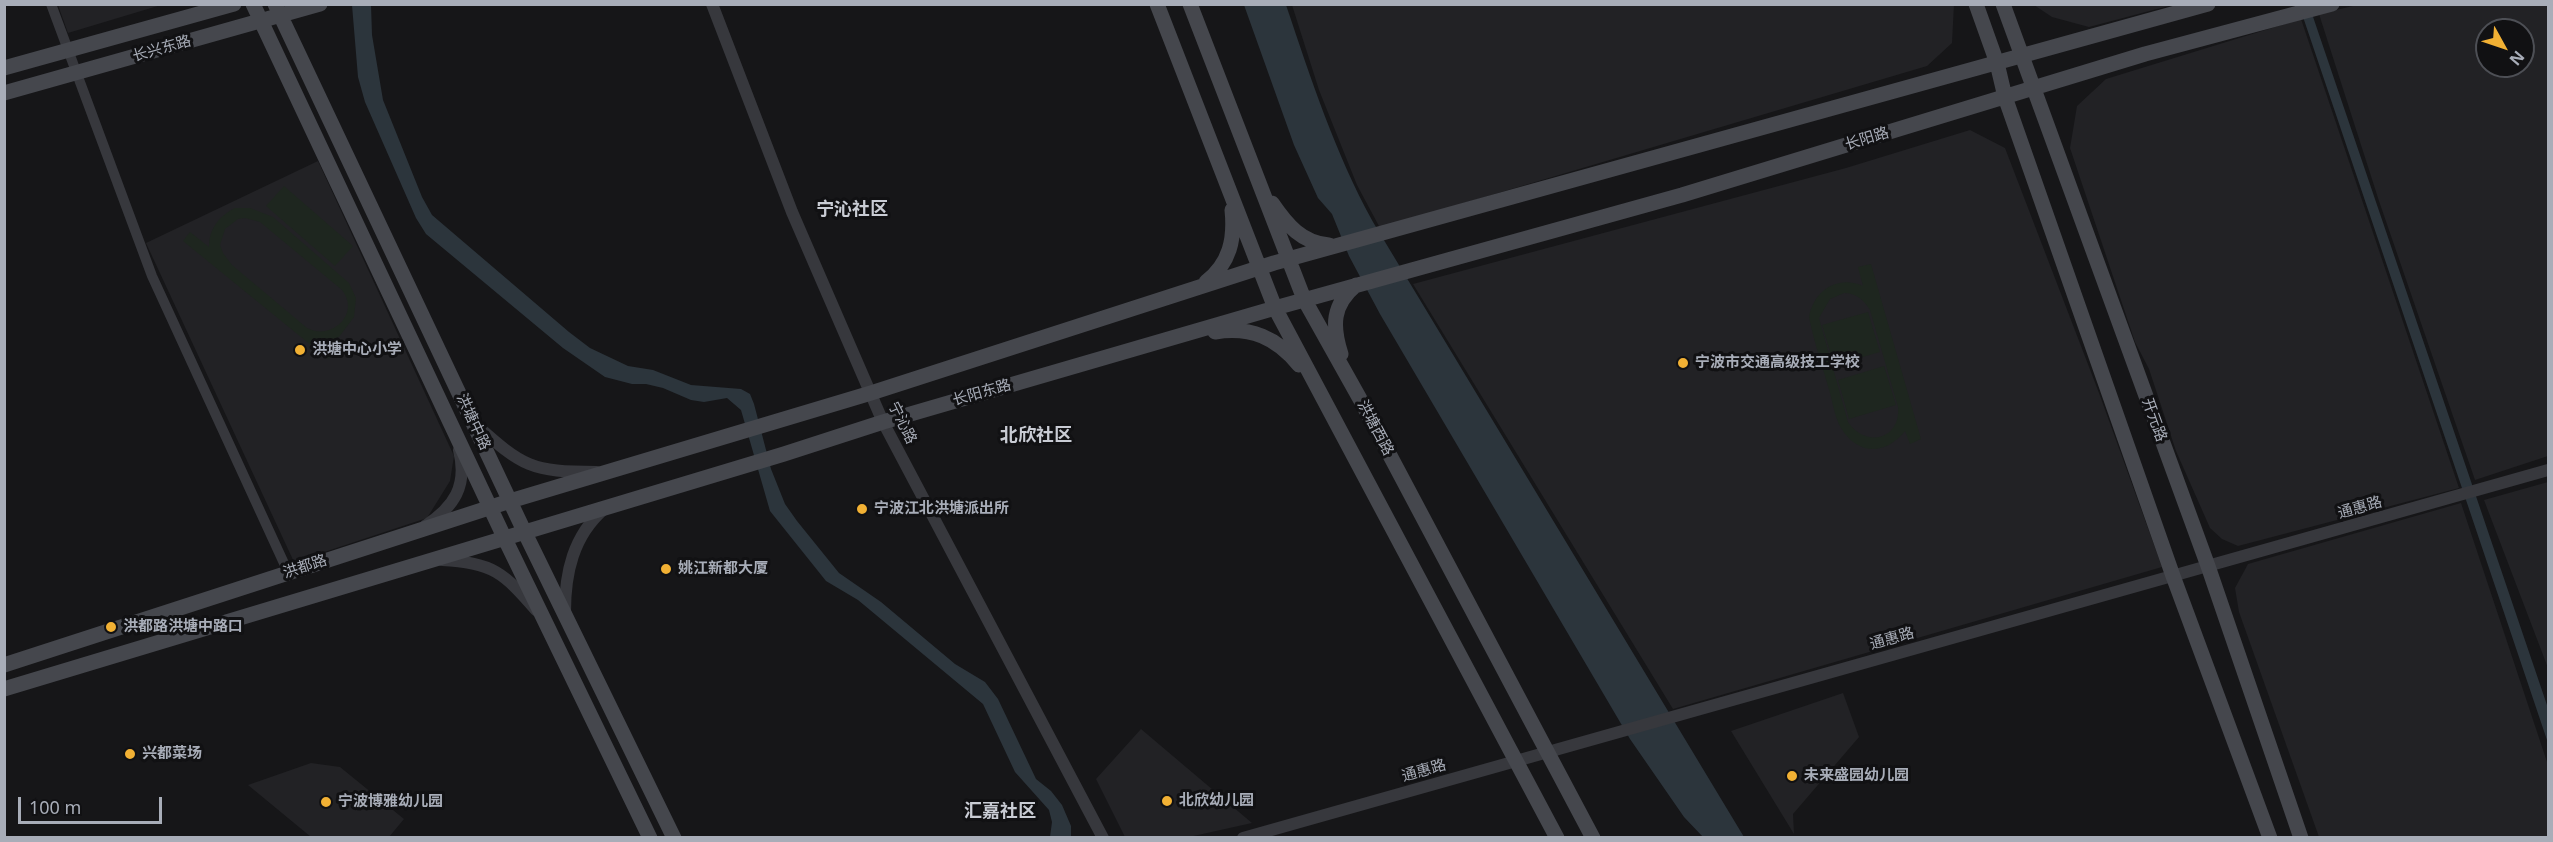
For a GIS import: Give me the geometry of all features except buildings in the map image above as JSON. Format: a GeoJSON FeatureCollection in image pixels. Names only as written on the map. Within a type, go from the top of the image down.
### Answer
{"type":"FeatureCollection","features":[{"type":"Feature","properties":{"kind":"main road","name":"长兴东路"},"geometry":{"type":"LineString","coordinates":[[4,68],[234,4]]}},
{"type":"Feature","properties":{"kind":"main road","name":"洪塘中路"},"geometry":{"type":"LineString","coordinates":[[253,4],[505,539],[650,837]]}},
{"type":"Feature","properties":{"kind":"main road","name":"长兴东路"},"geometry":{"type":"LineString","coordinates":[[4,93],[261,22],[278,10],[320,4]]}},
{"type":"Feature","properties":{"kind":"main road"},"geometry":{"type":"LineString","coordinates":[[1157,4],[1275,308],[1557,837]]}},
{"type":"Feature","properties":{"kind":"main road","name":"洪塘西路"},"geometry":{"type":"LineString","coordinates":[[1190,4],[1304,300],[1593,837]]}},
{"type":"Feature","properties":{"kind":"main road"},"geometry":{"type":"LineString","coordinates":[[1976,4],[1997,63],[2005,97],[2173,576],[2270,837]]}},
{"type":"Feature","properties":{"kind":"main road","name":"开元路"},"geometry":{"type":"LineString","coordinates":[[2003,4],[2208,566],[2301,837]]}},
{"type":"Feature","properties":{"kind":"main road"},"geometry":{"type":"LineString","coordinates":[[607,472],[871,393],[1258,267],[2208,4]]}},
{"type":"Feature","properties":{"kind":"main road","name":"长阳路"},"geometry":{"type":"LineString","coordinates":[[1359,284],[1682,195],[2145,54],[2332,4]]}},
{"type":"Feature","properties":{"kind":"main road","name":"洪塘中路"},"geometry":{"type":"LineString","coordinates":[[278,10],[525,533],[674,837]]}},
{"type":"Feature","properties":{"kind":"main road"},"geometry":{"type":"LineString","coordinates":[[1258,181],[1296,232],[1316,244],[1338,245]]}},
{"type":"Feature","properties":{"kind":"main road"},"geometry":{"type":"LineString","coordinates":[[1201,286],[1220,270],[1232,240],[1230,192]]}},
{"type":"Feature","properties":{"kind":"main road"},"geometry":{"type":"LineString","coordinates":[[1350,382],[1334,326],[1340,304],[1359,284]]}},
{"type":"Feature","properties":{"kind":"main road","name":"长阳东路"},"geometry":{"type":"LineString","coordinates":[[605,508],[883,422],[1359,284]]}},
{"type":"Feature","properties":{"kind":"main road"},"geometry":{"type":"LineString","coordinates":[[1165,340],[1224,331],[1257,332],[1286,351],[1322,396]]}},
{"type":"Feature","properties":{"kind":"main road","name":"洪都路"},"geometry":{"type":"LineString","coordinates":[[4,665],[490,507],[607,472]]}},
{"type":"Feature","properties":{"kind":"main road","name":"洪都路"},"geometry":{"type":"LineString","coordinates":[[4,689],[605,508]]}},
{"type":"Feature","properties":{"kind":"street"},"geometry":{"type":"LineString","coordinates":[[51,4],[152,276],[288,572]]}},
{"type":"Feature","properties":{"kind":"street","name":"宁沁路"},"geometry":{"type":"LineString","coordinates":[[712,4],[792,212],[883,422],[1103,837]]}},
{"type":"Feature","properties":{"kind":"street"},"geometry":{"type":"LineString","coordinates":[[472,421],[514,458],[532,467],[553,472],[607,472]]}},
{"type":"Feature","properties":{"kind":"street"},"geometry":{"type":"LineString","coordinates":[[416,531],[444,511],[458,491],[463,476],[455,432]]}},
{"type":"Feature","properties":{"kind":"street","name":"通惠路"},"geometry":{"type":"LineString","coordinates":[[1243,837],[2548,470]]}},
{"type":"Feature","properties":{"kind":"street"},"geometry":{"type":"LineString","coordinates":[[565,614],[565,588],[575,548],[584,531],[605,508]]}},
{"type":"Feature","properties":{"kind":"street"},"geometry":{"type":"LineString","coordinates":[[436,560],[470,561],[486,567],[516,587],[545,620]]}},
{"type":"Feature","properties":{"kind":"shaded area"},"geometry":{"type":"Polygon","coordinates":[[[58,4],[161,5],[68,33],[58,4]]]}},
{"type":"Feature","properties":{"kind":"shaded area"},"geometry":{"type":"Polygon","coordinates":[[[1954,4],[1952,43],[1927,66],[1380,228],[1357,185],[1319,90],[1292,5],[1954,4]]]}},
{"type":"Feature","properties":{"kind":"shaded area"},"geometry":{"type":"Polygon","coordinates":[[[352,5],[371,5],[372,35],[383,100],[422,197],[432,215],[590,348],[628,366],[653,370],[691,385],[741,389],[750,394],[771,469],[785,504],[797,521],[839,573],[881,602],[955,664],[985,682],[998,699],[1036,779],[1051,791],[1062,805],[1071,826],[1071,837],[1050,837],[1052,822],[1049,810],[1015,772],[983,704],[858,600],[826,581],[770,511],[741,410],[727,398],[704,402],[691,400],[663,388],[632,384],[605,377],[563,348],[426,234],[416,218],[365,102],[358,77],[352,5]]]}},
{"type":"Feature","properties":{"kind":"shaded area"},"geometry":{"type":"Polygon","coordinates":[[[1244,5],[1286,5],[1335,143],[1373,222],[1744,837],[1703,837],[1684,817],[1630,739],[1380,314],[1349,256],[1332,214],[1318,198],[1294,145],[1244,5]]]}},
{"type":"Feature","properties":{"kind":"shaded area"},"geometry":{"type":"Polygon","coordinates":[[[2034,5],[2172,5],[2089,27],[2052,17],[2034,5]]]}},
{"type":"Feature","properties":{"kind":"shaded area"},"geometry":{"type":"Polygon","coordinates":[[[2299,5],[2309,5],[2548,708],[2548,743],[2299,5]]]}},
{"type":"Feature","properties":{"kind":"shaded area"},"geometry":{"type":"Polygon","coordinates":[[[2357,5],[2548,5],[2548,456],[2475,480],[2379,201],[2319,14],[2357,5]]]}},
{"type":"Feature","properties":{"kind":"shaded area"},"geometry":{"type":"Polygon","coordinates":[[[2301,19],[2459,488],[2238,546],[2222,539],[2210,528],[2176,451],[2149,369],[2135,342],[2070,148],[2077,106],[2106,79],[2301,19]]]}},
{"type":"Feature","properties":{"kind":"shaded area"},"geometry":{"type":"Polygon","coordinates":[[[1970,130],[2005,148],[2099,393],[2162,567],[1673,709],[1413,284],[1846,168],[1970,130]]]}},
{"type":"Feature","properties":{"kind":"shaded area","name":"洪塘中心小学"},"geometry":{"type":"Polygon","coordinates":[[[318,161],[454,456],[450,481],[427,518],[294,562],[146,243],[318,161]]]}},
{"type":"Feature","properties":{"kind":"shaded area"},"geometry":{"type":"Polygon","coordinates":[[[284,186],[353,246],[335,266],[266,206],[284,186]]]}},
{"type":"Feature","properties":{"kind":"shaded area"},"geometry":{"type":"Polygon","coordinates":[[[235,208],[250,208],[273,217],[349,283],[356,298],[354,317],[339,337],[325,342],[336,350],[328,359],[183,241],[190,232],[209,247],[213,229],[229,211],[235,208]],[[245,218],[238,219],[225,229],[220,245],[232,265],[307,328],[325,331],[341,323],[348,308],[347,299],[342,290],[260,222],[245,218]]]}},
{"type":"Feature","properties":{"kind":"shaded area"},"geometry":{"type":"Polygon","coordinates":[[[1871,264],[1921,439],[1910,444],[1905,431],[1889,445],[1881,448],[1864,448],[1848,437],[1841,428],[1836,415],[1809,317],[1816,299],[1828,287],[1845,282],[1863,286],[1858,267],[1871,264]],[[1844,293],[1830,299],[1819,318],[1848,422],[1863,435],[1880,437],[1894,427],[1898,407],[1870,310],[1859,298],[1844,293]]]}},
{"type":"Feature","properties":{"kind":"shaded area"},"geometry":{"type":"Polygon","coordinates":[[[1868,312],[1880,352],[1834,365],[1822,325],[1868,312]]]}},
{"type":"Feature","properties":{"kind":"shaded area"},"geometry":{"type":"Polygon","coordinates":[[[1884,366],[1896,405],[1849,419],[1838,380],[1884,366]]]}},
{"type":"Feature","properties":{"kind":"shaded area"},"geometry":{"type":"Polygon","coordinates":[[[2548,482],[2548,668],[2484,500],[2548,482]]]}},
{"type":"Feature","properties":{"kind":"shaded area"},"geometry":{"type":"Polygon","coordinates":[[[2461,503],[2548,765],[2548,837],[2319,837],[2239,612],[2235,588],[2248,564],[2461,503]]]}},
{"type":"Feature","properties":{"kind":"shaded area","name":"未来盛园幼儿园"},"geometry":{"type":"Polygon","coordinates":[[[1843,693],[1859,737],[1793,814],[1794,834],[1731,731],[1843,693]]]}},
{"type":"Feature","properties":{"kind":"shaded area","name":"北欣幼儿园"},"geometry":{"type":"Polygon","coordinates":[[[1141,729],[1252,823],[1189,837],[1125,837],[1096,779],[1141,729]]]}},
{"type":"Feature","properties":{"kind":"shaded area","name":"宁波博雅幼儿园"},"geometry":{"type":"Polygon","coordinates":[[[311,763],[340,767],[404,819],[389,837],[311,837],[248,785],[311,763]]]}},
{"type":"Feature","properties":{"kind":"place","name":"洪塘中心小学"},"geometry":{"type":"Point","coordinates":[300,350]}},
{"type":"Feature","properties":{"kind":"place","name":"宁波市交通高级技工学校"},"geometry":{"type":"Point","coordinates":[1683,363]}},
{"type":"Feature","properties":{"kind":"place","name":"宁波江北洪塘派出所"},"geometry":{"type":"Point","coordinates":[862,509]}},
{"type":"Feature","properties":{"kind":"place","name":"姚江新都大厦"},"geometry":{"type":"Point","coordinates":[666,569]}},
{"type":"Feature","properties":{"kind":"place","name":"洪都路洪塘中路口"},"geometry":{"type":"Point","coordinates":[111,627]}},
{"type":"Feature","properties":{"kind":"place","name":"兴都菜场"},"geometry":{"type":"Point","coordinates":[130,754]}},
{"type":"Feature","properties":{"kind":"place","name":"未来盛园幼儿园"},"geometry":{"type":"Point","coordinates":[1792,776]}},
{"type":"Feature","properties":{"kind":"place","name":"北欣幼儿园"},"geometry":{"type":"Point","coordinates":[1167,801]}},
{"type":"Feature","properties":{"kind":"place","name":"宁波博雅幼儿园"},"geometry":{"type":"Point","coordinates":[326,802]}},
{"type":"Feature","properties":{"kind":"district","name":"宁沁社区"},"geometry":{"type":"Point","coordinates":[852,210]}},
{"type":"Feature","properties":{"kind":"district","name":"北欣社区"},"geometry":{"type":"Point","coordinates":[1036,436]}},
{"type":"Feature","properties":{"kind":"district","name":"汇嘉社区"},"geometry":{"type":"Point","coordinates":[1000,812]}}]}
